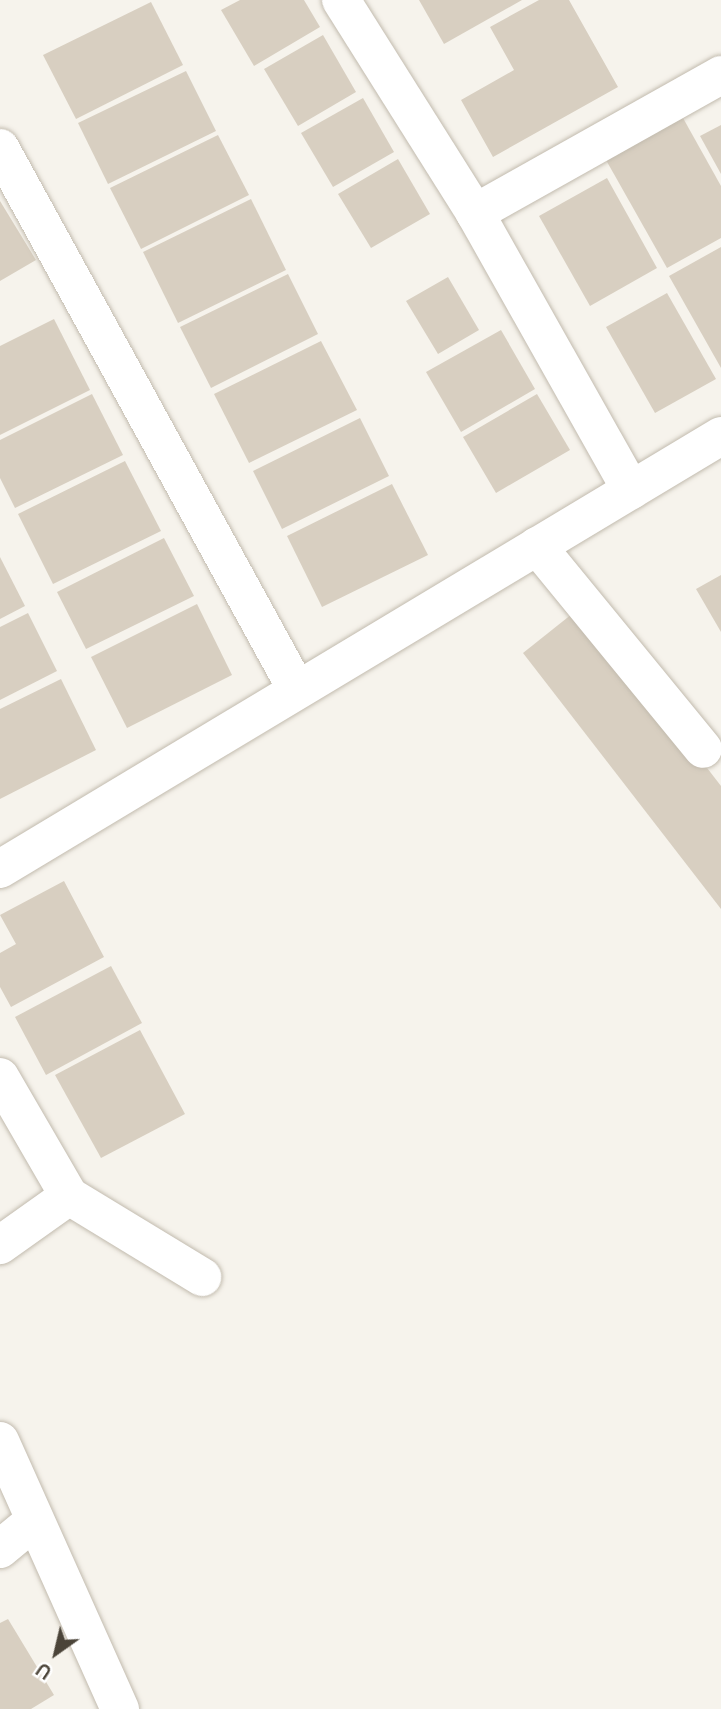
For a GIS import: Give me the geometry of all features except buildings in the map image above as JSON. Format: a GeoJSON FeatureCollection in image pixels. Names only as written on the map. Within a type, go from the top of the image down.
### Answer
{"type":"FeatureCollection","features":[{"type":"Feature","properties":{"kind":"street"},"geometry":{"type":"LineString","coordinates":[[341,0],[475,213],[631,490]]}},
{"type":"Feature","properties":{"kind":"street"},"geometry":{"type":"LineString","coordinates":[[475,213],[721,75]]}},
{"type":"Feature","properties":{"kind":"street"},"geometry":{"type":"LineString","coordinates":[[0,148],[297,690]]}},
{"type":"Feature","properties":{"kind":"street"},"geometry":{"type":"LineString","coordinates":[[0,869],[721,436]]}},
{"type":"Feature","properties":{"kind":"street"},"geometry":{"type":"LineString","coordinates":[[537,547],[703,749]]}},
{"type":"Feature","properties":{"kind":"street"},"geometry":{"type":"LineString","coordinates":[[0,1077],[69,1196],[202,1277]]}},
{"type":"Feature","properties":{"kind":"street"},"geometry":{"type":"LineString","coordinates":[[0,1245],[69,1196]]}},
{"type":"Feature","properties":{"kind":"street"},"geometry":{"type":"LineString","coordinates":[[0,1441],[120,1709]]}},
{"type":"Feature","properties":{"kind":"street"},"geometry":{"type":"LineString","coordinates":[[0,1549],[35,1520]]}}]}
